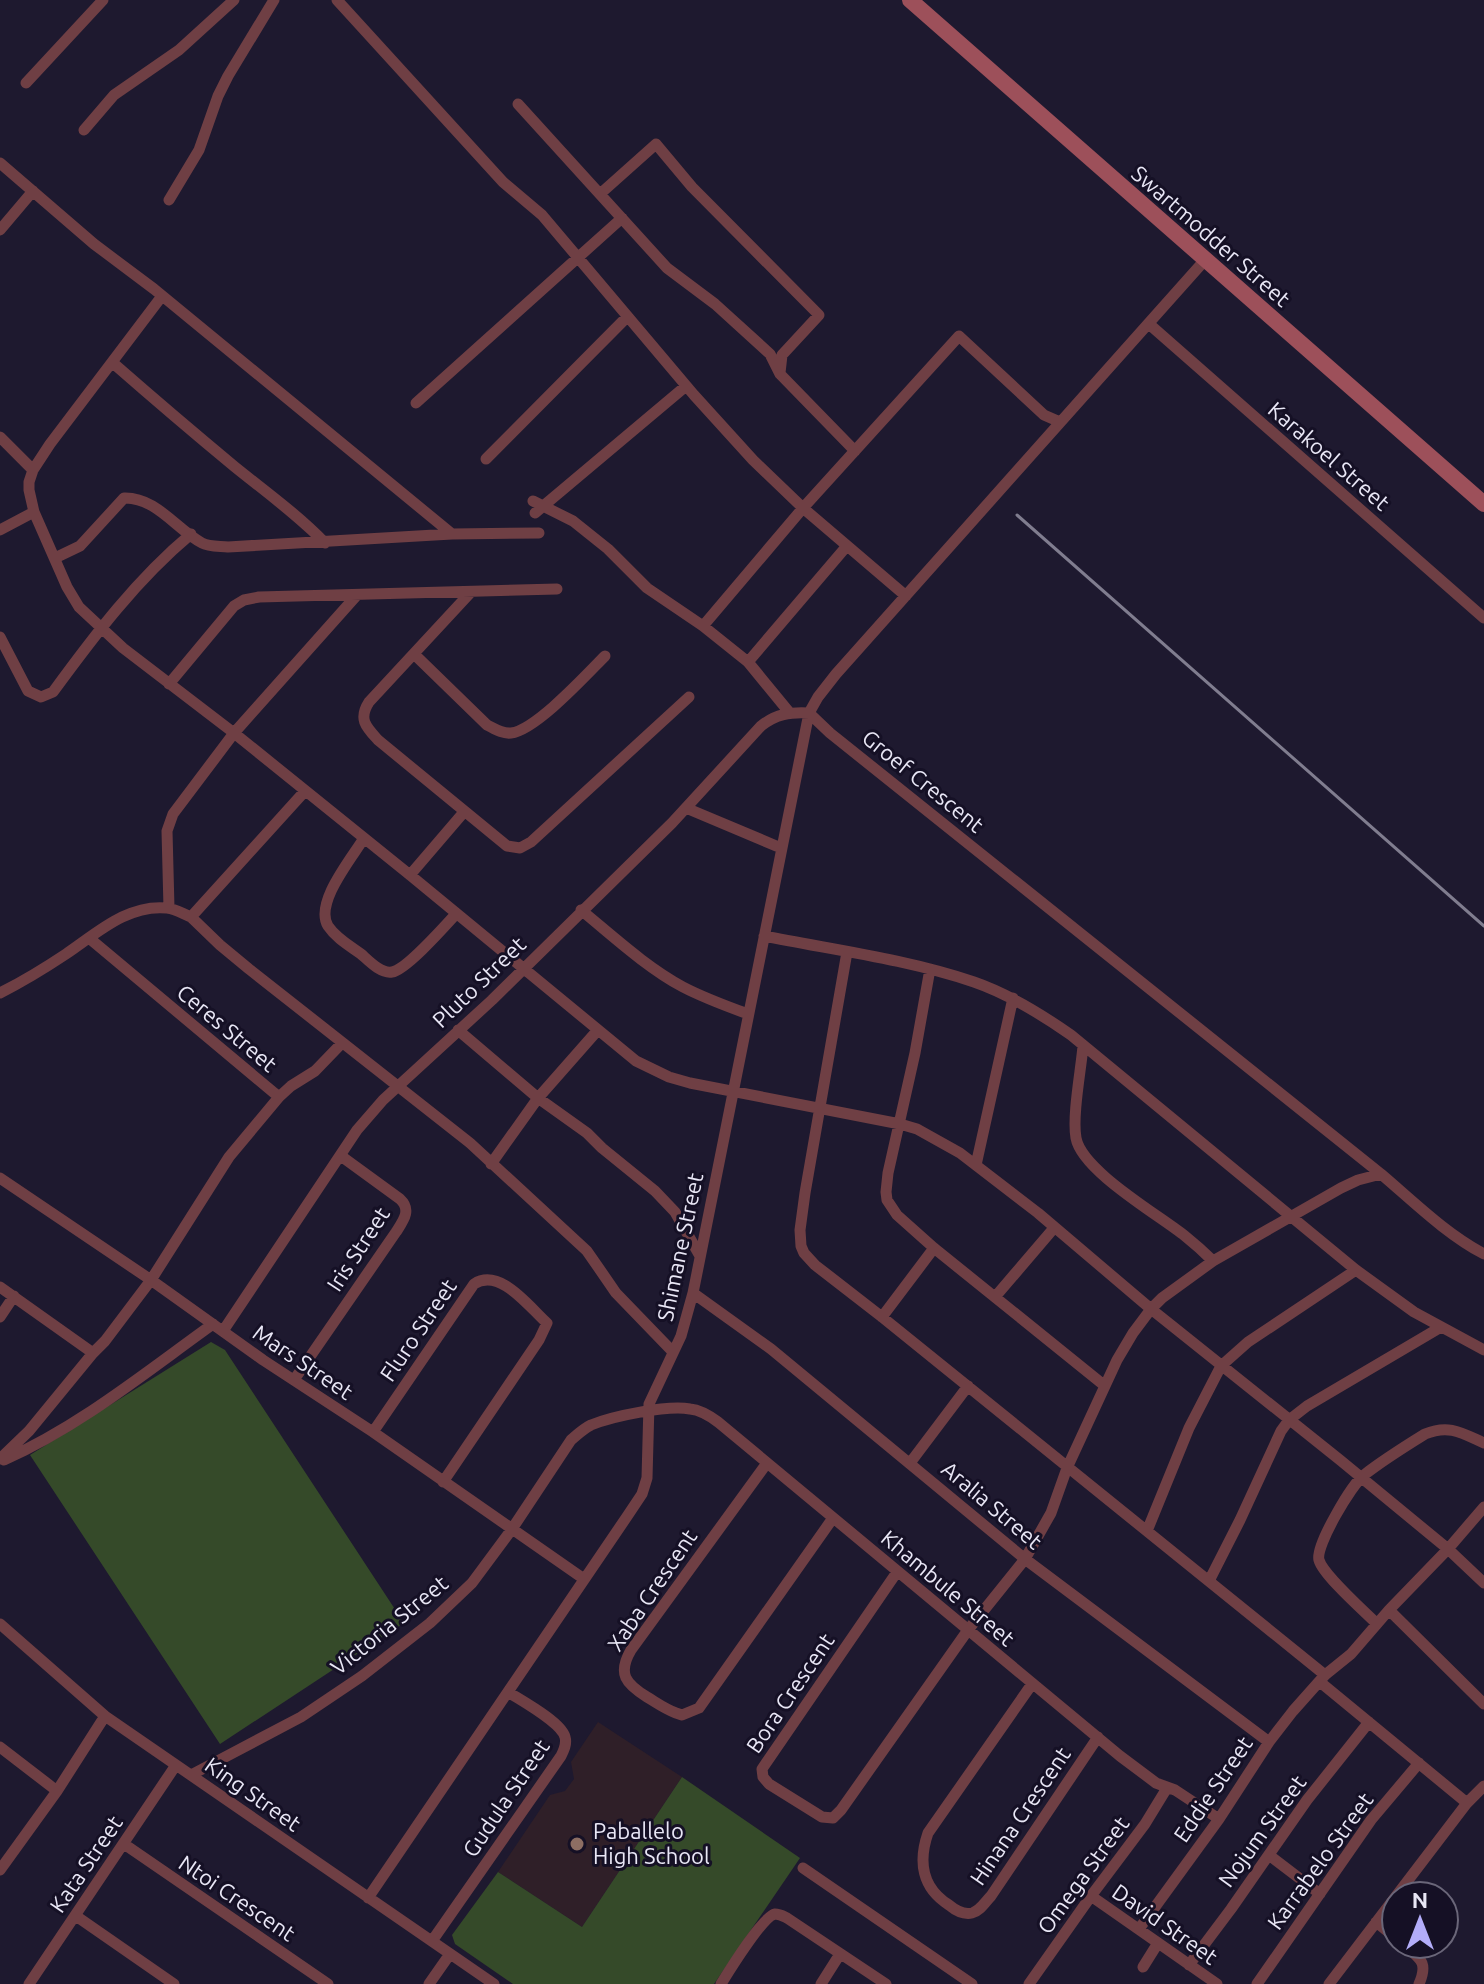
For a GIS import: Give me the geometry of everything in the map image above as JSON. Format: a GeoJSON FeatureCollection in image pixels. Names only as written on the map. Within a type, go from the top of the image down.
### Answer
{"type":"FeatureCollection","features":[{"type":"Feature","properties":{"kind":"main road","name":"Swartmodder Street"},"geometry":{"type":"LineString","coordinates":[[910,0],[1484,504]]}},
{"type":"Feature","properties":{"kind":"street"},"geometry":{"type":"LineString","coordinates":[[26,83],[103,0]]}},
{"type":"Feature","properties":{"kind":"street"},"geometry":{"type":"LineString","coordinates":[[169,200],[199,150],[212,109],[228,76],[274,0]]}},
{"type":"Feature","properties":{"kind":"street"},"geometry":{"type":"LineString","coordinates":[[337,0],[503,182],[542,215],[686,386],[753,460],[846,547],[906,596]]}},
{"type":"Feature","properties":{"kind":"street"},"geometry":{"type":"LineString","coordinates":[[84,130],[114,95],[179,50],[230,1]]}},
{"type":"Feature","properties":{"kind":"street"},"geometry":{"type":"LineString","coordinates":[[518,104],[667,268],[715,304],[770,354],[780,374],[855,451]]}},
{"type":"Feature","properties":{"kind":"street"},"geometry":{"type":"LineString","coordinates":[[600,194],[656,144],[692,187],[819,315],[782,355],[780,374]]}},
{"type":"Feature","properties":{"kind":"street"},"geometry":{"type":"LineString","coordinates":[[0,163],[94,244],[452,534]]}},
{"type":"Feature","properties":{"kind":"street"},"geometry":{"type":"LineString","coordinates":[[0,230],[33,191]]}},
{"type":"Feature","properties":{"kind":"street"},"geometry":{"type":"LineString","coordinates":[[416,403],[622,218]]}},
{"type":"Feature","properties":{"kind":"street"},"geometry":{"type":"LineString","coordinates":[[55,558],[80,546],[124,498],[134,498],[151,505],[204,545],[228,547],[452,534],[536,518],[573,521],[608,549],[647,588],[703,626],[748,662],[789,712],[809,713],[824,688],[1205,260]]}},
{"type":"Feature","properties":{"kind":"street"},"geometry":{"type":"LineString","coordinates":[[162,296],[33,470],[29,490],[34,512],[79,607],[123,648],[234,733],[636,1061],[690,1083],[900,1124],[917,1129],[960,1153],[1448,1549],[1484,1583]]}},
{"type":"Feature","properties":{"kind":"street"},"geometry":{"type":"LineString","coordinates":[[486,459],[627,317]]}},
{"type":"Feature","properties":{"kind":"street","name":"Karakoel Street"},"geometry":{"type":"LineString","coordinates":[[1149,324],[1484,618]]}},
{"type":"Feature","properties":{"kind":"street"},"geometry":{"type":"LineString","coordinates":[[703,626],[803,508],[959,336],[1044,415],[1060,422]]}},
{"type":"Feature","properties":{"kind":"street"},"geometry":{"type":"LineString","coordinates":[[113,363],[215,451],[306,523],[325,543]]}},
{"type":"Feature","properties":{"kind":"street"},"geometry":{"type":"LineString","coordinates":[[329,426],[449,536],[536,518],[686,386]]}},
{"type":"Feature","properties":{"kind":"street"},"geometry":{"type":"LineString","coordinates":[[0,437],[33,470]]}},
{"type":"Feature","properties":{"kind":"street"},"geometry":{"type":"LineString","coordinates":[[0,530],[34,512]]}},
{"type":"Feature","properties":{"kind":"street"},"geometry":{"type":"LineString","coordinates":[[0,637],[28,691],[41,697],[53,692],[101,628],[165,557],[191,534]]}},
{"type":"Feature","properties":{"kind":"street"},"geometry":{"type":"LineString","coordinates":[[748,662],[846,547]]}},
{"type":"Feature","properties":{"kind":"street"},"geometry":{"type":"LineString","coordinates":[[169,684],[234,606],[244,600],[259,597],[557,589]]}},
{"type":"Feature","properties":{"kind":"street"},"geometry":{"type":"LineString","coordinates":[[471,592],[369,702],[363,721],[378,740],[507,846],[515,849],[524,846],[689,697]]}},
{"type":"Feature","properties":{"kind":"street"},"geometry":{"type":"LineString","coordinates":[[169,908],[169,822],[173,814],[234,733],[357,595]]}},
{"type":"Feature","properties":{"kind":"street"},"geometry":{"type":"LineString","coordinates":[[414,654],[487,725],[508,733],[525,728],[542,715],[605,656]]}},
{"type":"Feature","properties":{"kind":"street","name":"Pluto Street"},"geometry":{"type":"LineString","coordinates":[[218,1328],[372,1112],[492,1000],[686,808],[761,726],[769,719],[789,712]]}},
{"type":"Feature","properties":{"kind":"street","name":"Shimane Street"},"geometry":{"type":"LineString","coordinates":[[368,1898],[642,1494],[648,1467],[647,1412],[687,1319],[809,713]]}},
{"type":"Feature","properties":{"kind":"street","name":"Groef Crescent"},"geometry":{"type":"LineString","coordinates":[[809,713],[1463,1242],[1484,1254]]}},
{"type":"Feature","properties":{"kind":"street"},"geometry":{"type":"LineString","coordinates":[[191,917],[305,791]]}},
{"type":"Feature","properties":{"kind":"street"},"geometry":{"type":"LineString","coordinates":[[686,808],[781,848]]}},
{"type":"Feature","properties":{"kind":"street"},"geometry":{"type":"LineString","coordinates":[[410,875],[464,812]]}},
{"type":"Feature","properties":{"kind":"street"},"geometry":{"type":"LineString","coordinates":[[364,838],[325,905],[325,919],[335,934],[380,969],[392,972],[413,958],[456,914]]}},
{"type":"Feature","properties":{"kind":"street"},"geometry":{"type":"LineString","coordinates":[[0,993],[122,917],[169,908],[191,917],[220,945],[470,1143],[587,1251],[616,1293],[673,1352]]}},
{"type":"Feature","properties":{"kind":"street"},"geometry":{"type":"LineString","coordinates":[[581,910],[638,957],[681,986],[748,1014]]}},
{"type":"Feature","properties":{"kind":"street"},"geometry":{"type":"LineString","coordinates":[[764,936],[891,959],[976,982],[1013,998],[1083,1046],[1395,1300],[1484,1350]]}},
{"type":"Feature","properties":{"kind":"street","name":"Ceres Street"},"geometry":{"type":"LineString","coordinates":[[0,1461],[105,1341],[151,1280],[229,1157],[279,1097],[89,938]]}},
{"type":"Feature","properties":{"kind":"street"},"geometry":{"type":"LineString","coordinates":[[847,952],[805,1193],[800,1230],[804,1253],[815,1265],[1209,1581],[1369,1722],[1467,1803]]}},
{"type":"Feature","properties":{"kind":"street"},"geometry":{"type":"LineString","coordinates":[[930,969],[888,1173],[887,1200],[897,1215],[934,1248],[1105,1386]]}},
{"type":"Feature","properties":{"kind":"street"},"geometry":{"type":"LineString","coordinates":[[976,1165],[1013,998]]}},
{"type":"Feature","properties":{"kind":"street"},"geometry":{"type":"LineString","coordinates":[[458,1030],[655,1191],[675,1212],[700,1256]]}},
{"type":"Feature","properties":{"kind":"street"},"geometry":{"type":"LineString","coordinates":[[491,1164],[538,1098],[597,1031]]}},
{"type":"Feature","properties":{"kind":"street"},"geometry":{"type":"LineString","coordinates":[[279,1097],[315,1071],[342,1043]]}},
{"type":"Feature","properties":{"kind":"street"},"geometry":{"type":"LineString","coordinates":[[1083,1046],[1076,1122],[1079,1147],[1094,1166],[1213,1261]]}},
{"type":"Feature","properties":{"kind":"street","name":"Iris Street"},"geometry":{"type":"LineString","coordinates":[[294,1380],[406,1214],[405,1203],[341,1156]]}},
{"type":"Feature","properties":{"kind":"street"},"geometry":{"type":"LineString","coordinates":[[968,1630],[1025,1559],[1051,1513],[1067,1468],[1105,1386],[1133,1333],[1151,1309],[1213,1261],[1341,1188],[1381,1174]]}},
{"type":"Feature","properties":{"kind":"street","name":"Mars Street"},"geometry":{"type":"LineString","coordinates":[[0,1178],[584,1579]]}},
{"type":"Feature","properties":{"kind":"street"},"geometry":{"type":"LineString","coordinates":[[995,1297],[1054,1228]]}},
{"type":"Feature","properties":{"kind":"street"},"geometry":{"type":"LineString","coordinates":[[882,1317],[934,1248]]}},
{"type":"Feature","properties":{"kind":"street"},"geometry":{"type":"LineString","coordinates":[[1147,1531],[1189,1428],[1221,1366],[1248,1342],[1356,1270]]}},
{"type":"Feature","properties":{"kind":"street","name":"Fluro Street"},"geometry":{"type":"LineString","coordinates":[[373,1432],[474,1284],[479,1280],[493,1279],[508,1287],[547,1323],[539,1340],[443,1482]]}},
{"type":"Feature","properties":{"kind":"street"},"geometry":{"type":"LineString","coordinates":[[0,1287],[93,1353]]}},
{"type":"Feature","properties":{"kind":"street","name":"Aralia Street"},"geometry":{"type":"LineString","coordinates":[[693,1293],[771,1349],[1025,1559],[1269,1742]]}},
{"type":"Feature","properties":{"kind":"street"},"geometry":{"type":"LineString","coordinates":[[0,1317],[14,1296]]}},
{"type":"Feature","properties":{"kind":"street"},"geometry":{"type":"LineString","coordinates":[[1209,1581],[1289,1420],[1307,1406],[1441,1327]]}},
{"type":"Feature","properties":{"kind":"street"},"geometry":{"type":"LineString","coordinates":[[0,1461],[34,1447],[218,1328]]}},
{"type":"Feature","properties":{"kind":"street"},"geometry":{"type":"LineString","coordinates":[[659,1383],[662,1397],[672,1408]]}},
{"type":"Feature","properties":{"kind":"street"},"geometry":{"type":"LineString","coordinates":[[910,1463],[968,1386]]}},
{"type":"Feature","properties":{"kind":"street","name":"Khambule Street"},"geometry":{"type":"LineString","coordinates":[[647,1412],[692,1409],[710,1416],[1156,1783],[1175,1790],[1219,1819]]}},
{"type":"Feature","properties":{"kind":"street","name":"Victoria Street"},"geometry":{"type":"LineString","coordinates":[[191,1775],[301,1717],[362,1676],[430,1623],[472,1583],[571,1440],[581,1431],[608,1420],[647,1412]]}},
{"type":"Feature","properties":{"kind":"street"},"geometry":{"type":"LineString","coordinates":[[1377,1624],[1319,1561],[1324,1536],[1360,1477],[1425,1434],[1446,1428],[1484,1443]]}},
{"type":"Feature","properties":{"kind":"street","name":"Xaba Crescent"},"geometry":{"type":"LineString","coordinates":[[767,1463],[631,1650],[624,1672],[634,1689],[682,1715],[699,1708],[833,1518]]}},
{"type":"Feature","properties":{"kind":"street","name":"Eddie Street"},"geometry":{"type":"LineString","coordinates":[[1139,1929],[1293,1711],[1322,1678],[1351,1654],[1484,1507]]}},
{"type":"Feature","properties":{"kind":"street","name":"Bora Crescent"},"geometry":{"type":"LineString","coordinates":[[897,1572],[764,1764],[762,1774],[769,1784],[822,1817],[836,1816],[968,1630]]}},
{"type":"Feature","properties":{"kind":"street"},"geometry":{"type":"LineString","coordinates":[[1389,1610],[1484,1704]]}},
{"type":"Feature","properties":{"kind":"street","name":"King Street"},"geometry":{"type":"LineString","coordinates":[[0,1624],[105,1716],[494,1984]]}},
{"type":"Feature","properties":{"kind":"street","name":"Hinana Crescent"},"geometry":{"type":"LineString","coordinates":[[1032,1684],[928,1833],[923,1853],[925,1876],[929,1887],[942,1901],[968,1913],[982,1906],[1098,1737]]}},
{"type":"Feature","properties":{"kind":"street","name":"Gudula Street"},"geometry":{"type":"LineString","coordinates":[[432,1941],[566,1745],[559,1727],[508,1692]]}},
{"type":"Feature","properties":{"kind":"street"},"geometry":{"type":"LineString","coordinates":[[0,1870],[57,1791],[105,1716]]}},
{"type":"Feature","properties":{"kind":"street","name":"Nojum Street"},"geometry":{"type":"LineString","coordinates":[[1189,1965],[1307,1800],[1369,1722]]}},
{"type":"Feature","properties":{"kind":"street"},"geometry":{"type":"LineString","coordinates":[[0,1747],[57,1791]]}},
{"type":"Feature","properties":{"kind":"street","name":"Karrabelo Street"},"geometry":{"type":"LineString","coordinates":[[1257,1984],[1371,1820],[1419,1763]]}},
{"type":"Feature","properties":{"kind":"street","name":"Kata Street"},"geometry":{"type":"LineString","coordinates":[[29,1984],[176,1765]]}},
{"type":"Feature","properties":{"kind":"street"},"geometry":{"type":"LineString","coordinates":[[1329,1984],[1467,1803],[1484,1786]]}},
{"type":"Feature","properties":{"kind":"street","name":"Omega Street"},"geometry":{"type":"LineString","coordinates":[[1033,1983],[1167,1788]]}},
{"type":"Feature","properties":{"kind":"street","name":"Ntoi Crescent"},"geometry":{"type":"LineString","coordinates":[[124,1844],[328,1984]]}},
{"type":"Feature","properties":{"kind":"street"},"geometry":{"type":"LineString","coordinates":[[1269,1855],[1320,1894]]}},
{"type":"Feature","properties":{"kind":"street"},"geometry":{"type":"LineString","coordinates":[[803,1868],[972,1984]]}},
{"type":"Feature","properties":{"kind":"street","name":"David Street"},"geometry":{"type":"LineString","coordinates":[[1091,1896],[1217,1984]]}},
{"type":"Feature","properties":{"kind":"street"},"geometry":{"type":"LineString","coordinates":[[721,1984],[767,1918],[774,1914],[787,1918],[886,1984]]}},
{"type":"Feature","properties":{"kind":"street"},"geometry":{"type":"LineString","coordinates":[[76,1916],[174,1984]]}},
{"type":"Feature","properties":{"kind":"street"},"geometry":{"type":"LineString","coordinates":[[1376,1922],[1380,1925]]}},
{"type":"Feature","properties":{"kind":"street"},"geometry":{"type":"LineString","coordinates":[[1143,1967],[1158,1943]]}},
{"type":"Feature","properties":{"kind":"street"},"geometry":{"type":"LineString","coordinates":[[429,1984],[450,1954]]}},
{"type":"Feature","properties":{"kind":"street"},"geometry":{"type":"LineString","coordinates":[[821,1984],[840,1954]]}},
{"type":"Feature","properties":{"kind":"street"},"geometry":{"type":"LineString","coordinates":[[1419,1984],[1424,1967],[1420,1960]]}},
{"type":"Feature","properties":{"kind":"shaded area","name":"Paballelo High School"},"geometry":{"type":"Polygon","coordinates":[[[598,1722],[682,1777],[582,1927],[498,1872],[550,1795],[565,1791],[574,1779],[571,1762],[598,1722]]]}},
{"type":"Feature","properties":{"kind":"green space"},"geometry":{"type":"Polygon","coordinates":[[[211,1342],[225,1350],[404,1623],[220,1744],[30,1455],[211,1342]]]}},
{"type":"Feature","properties":{"kind":"green space"},"geometry":{"type":"Polygon","coordinates":[[[682,1777],[800,1858],[714,1984],[513,1984],[455,1944],[452,1935],[498,1872],[582,1927],[682,1777]]]}},
{"type":"Feature","properties":{"kind":"railway"},"geometry":{"type":"LineString","coordinates":[[1017,515],[1484,926]]}},
{"type":"Feature","properties":{"kind":"place","name":"Paballelo High School"},"geometry":{"type":"Point","coordinates":[577,1844]}}]}
